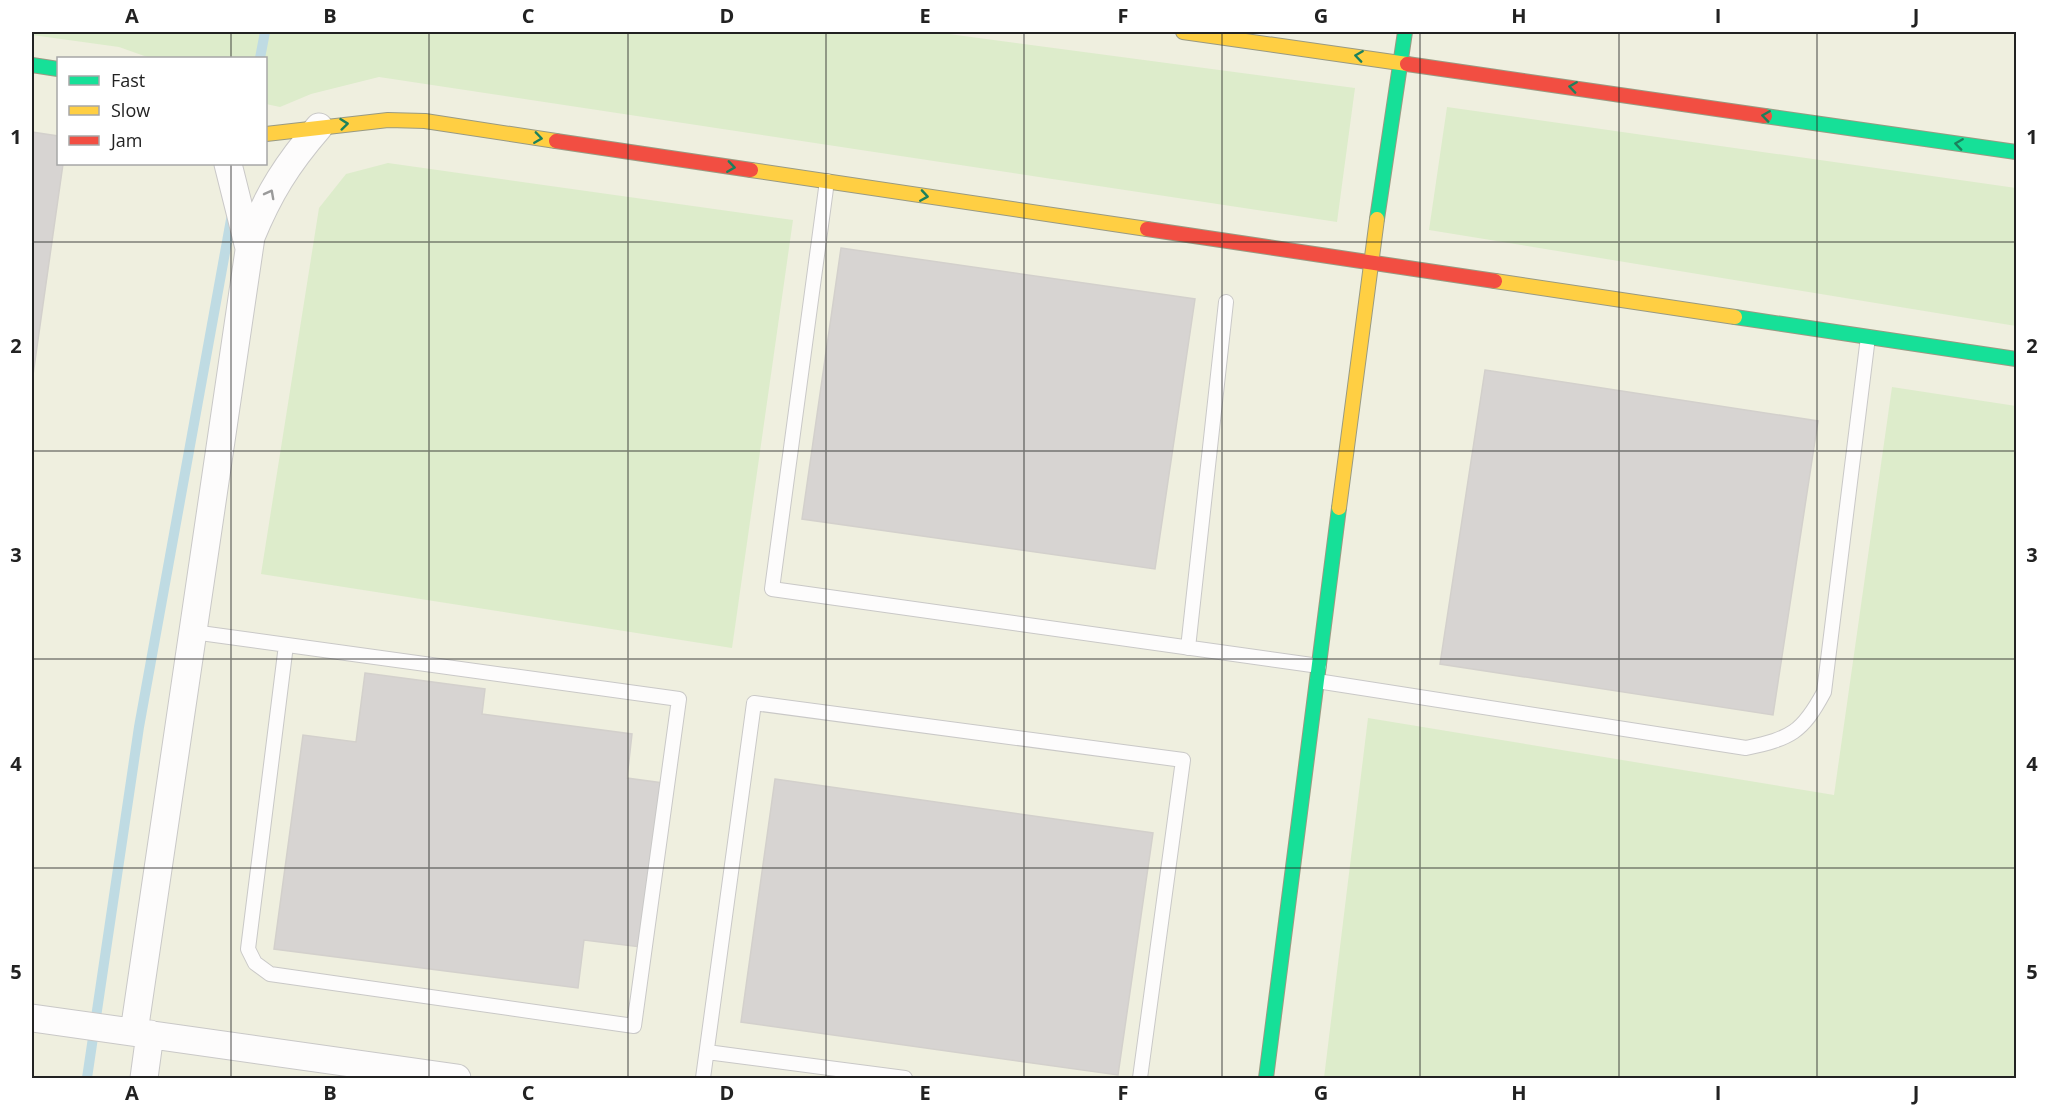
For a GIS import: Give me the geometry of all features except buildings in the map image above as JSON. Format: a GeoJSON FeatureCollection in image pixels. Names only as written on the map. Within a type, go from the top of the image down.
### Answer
{"type":"FeatureCollection","features":[{"type":"Feature","properties":{"kind":"street"},"geometry":{"type":"LineString","coordinates":[[1183,32],[2016,152]]}},
{"type":"Feature","properties":{"kind":"street"},"geometry":{"type":"LineString","coordinates":[[1266,1078],[1371,263],[1405,32]]}},
{"type":"Feature","properties":{"kind":"street"},"geometry":{"type":"LineString","coordinates":[[32,65],[57,69]]}},
{"type":"Feature","properties":{"kind":"street"},"geometry":{"type":"LineString","coordinates":[[267,134],[388,120],[425,122],[2016,359]]}},
{"type":"Feature","properties":{"kind":"street"},"geometry":{"type":"LineString","coordinates":[[144,1078],[142,1033],[193,632],[249,249],[268,196],[290,161],[319,127]]}},
{"type":"Feature","properties":{"kind":"street"},"geometry":{"type":"LineString","coordinates":[[228,165],[249,249]]}},
{"type":"Feature","properties":{"kind":"street"},"geometry":{"type":"LineString","coordinates":[[32,1018],[455,1078]]}},
{"type":"Feature","properties":{"kind":"lane"},"geometry":{"type":"LineString","coordinates":[[827,181],[772,589],[1319,666]]}},
{"type":"Feature","properties":{"kind":"lane"},"geometry":{"type":"LineString","coordinates":[[1188,648],[1226,302]]}},
{"type":"Feature","properties":{"kind":"lane"},"geometry":{"type":"LineString","coordinates":[[1317,681],[1746,748],[1783,740],[1810,719],[1824,692],[1868,337]]}},
{"type":"Feature","properties":{"kind":"lane"},"geometry":{"type":"LineString","coordinates":[[193,632],[679,699],[634,1026],[270,974],[255,963],[248,949],[286,645]]}},
{"type":"Feature","properties":{"kind":"lane"},"geometry":{"type":"LineString","coordinates":[[703,1078],[754,703],[1183,760],[1140,1078]]}},
{"type":"Feature","properties":{"kind":"lane"},"geometry":{"type":"LineString","coordinates":[[707,1052],[905,1078]]}},
{"type":"Feature","properties":{"kind":"green space"},"geometry":{"type":"Polygon","coordinates":[[[32,32],[2016,32],[2016,1078],[32,1078],[32,32]]]}},
{"type":"Feature","properties":{"kind":"green space"},"geometry":{"type":"Polygon","coordinates":[[[32,32],[934,32],[1355,88],[1337,222],[379,77],[311,94],[280,107],[267,104],[267,57],[147,57],[119,47],[32,35],[32,32]]]}},
{"type":"Feature","properties":{"kind":"green space"},"geometry":{"type":"Polygon","coordinates":[[[1447,107],[2016,188],[2016,326],[1429,230],[1447,107]]]}},
{"type":"Feature","properties":{"kind":"green space"},"geometry":{"type":"Polygon","coordinates":[[[388,163],[793,220],[732,648],[261,574],[319,208],[346,174],[388,163]]]}},
{"type":"Feature","properties":{"kind":"green space"},"geometry":{"type":"Polygon","coordinates":[[[1892,387],[2016,406],[2016,1078],[1324,1078],[1368,718],[1834,795],[1892,387]]]}},
{"type":"Feature","properties":{"kind":"waterway"},"geometry":{"type":"LineString","coordinates":[[260,57],[265,32]]}},
{"type":"Feature","properties":{"kind":"waterway"},"geometry":{"type":"LineString","coordinates":[[87,1078],[139,727],[232,214]]}},
{"type":"Feature","properties":{"kind":"traffic: fast"},"geometry":{"type":"LineString","coordinates":[[1377,219],[1405,32]]}},
{"type":"Feature","properties":{"kind":"traffic: fast"},"geometry":{"type":"LineString","coordinates":[[32,65],[57,69]]}},
{"type":"Feature","properties":{"kind":"traffic: fast"},"geometry":{"type":"LineString","coordinates":[[1765,116],[2016,152]]}},
{"type":"Feature","properties":{"kind":"traffic: fast"},"geometry":{"type":"LineString","coordinates":[[1735,317],[2016,359]]}},
{"type":"Feature","properties":{"kind":"traffic: fast"},"geometry":{"type":"LineString","coordinates":[[1266,1078],[1339,508]]}},
{"type":"Feature","properties":{"kind":"traffic: slow"},"geometry":{"type":"LineString","coordinates":[[1183,32],[1407,64]]}},
{"type":"Feature","properties":{"kind":"traffic: slow"},"geometry":{"type":"LineString","coordinates":[[267,134],[388,120],[425,121],[556,141]]}},
{"type":"Feature","properties":{"kind":"traffic: slow"},"geometry":{"type":"LineString","coordinates":[[751,170],[1147,229]]}},
{"type":"Feature","properties":{"kind":"traffic: slow"},"geometry":{"type":"LineString","coordinates":[[1339,508],[1377,219]]}},
{"type":"Feature","properties":{"kind":"traffic: slow"},"geometry":{"type":"LineString","coordinates":[[1495,281],[1735,317]]}},
{"type":"Feature","properties":{"kind":"traffic: jam"},"geometry":{"type":"LineString","coordinates":[[1407,64],[1765,116]]}},
{"type":"Feature","properties":{"kind":"traffic: jam"},"geometry":{"type":"LineString","coordinates":[[556,141],[751,170]]}},
{"type":"Feature","properties":{"kind":"traffic: jam"},"geometry":{"type":"LineString","coordinates":[[1147,229],[1495,281]]}}]}
